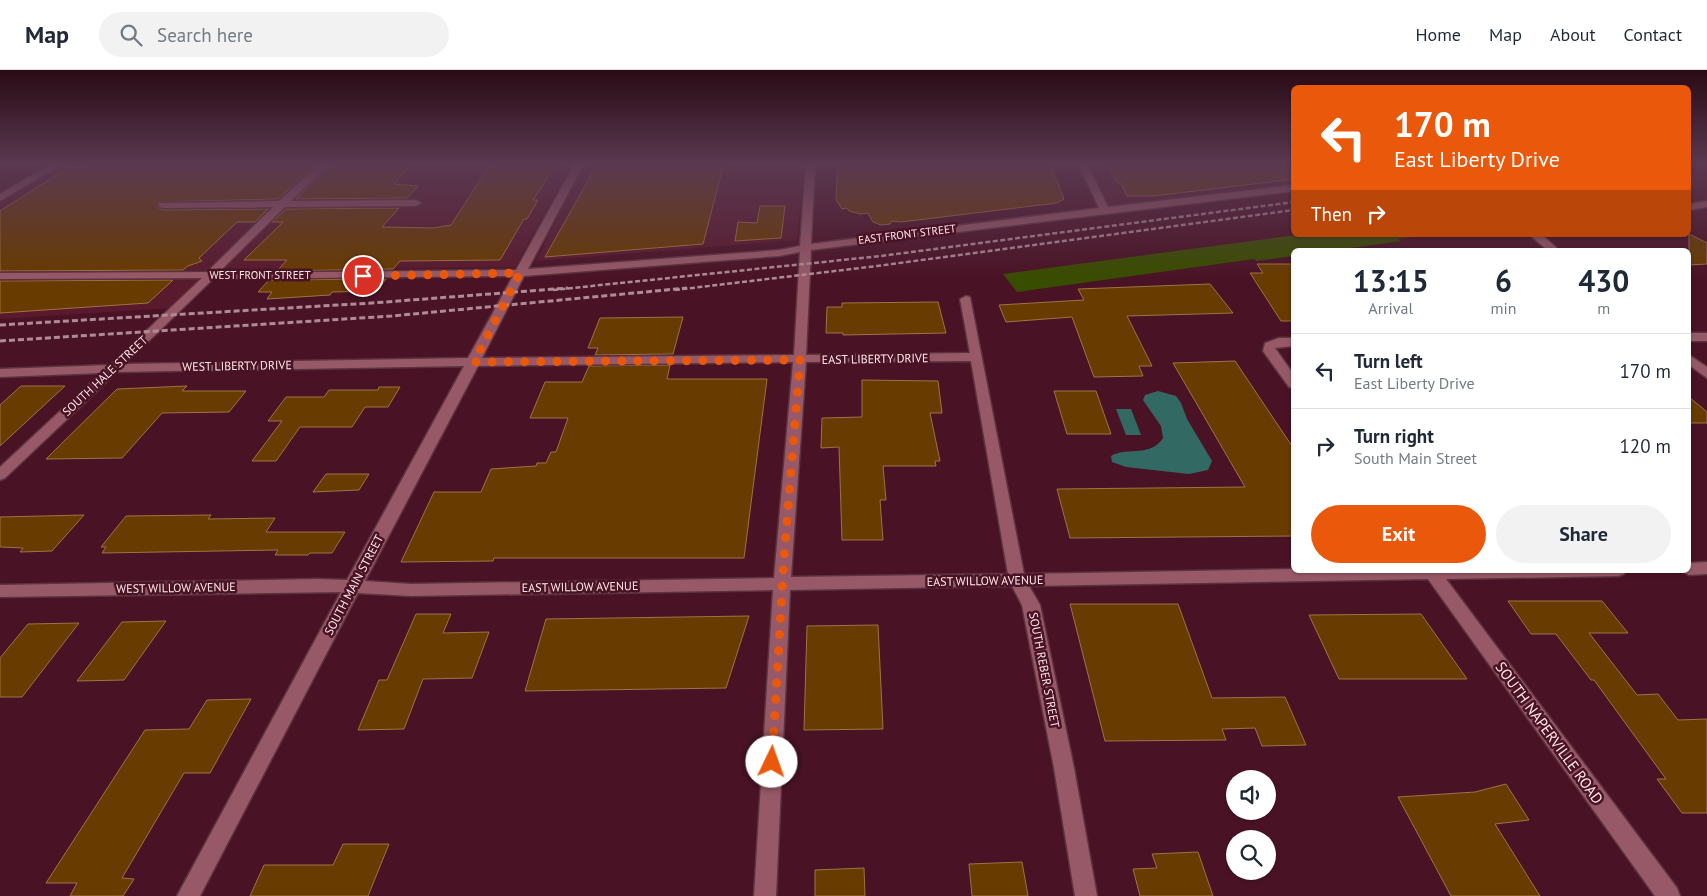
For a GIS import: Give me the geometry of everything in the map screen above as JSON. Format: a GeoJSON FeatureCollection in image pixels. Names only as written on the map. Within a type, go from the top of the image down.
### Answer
{"type":"FeatureCollection","features":[{"type":"Feature","properties":{"kind":"street","name":"SOUTH HALE STREET"},"geometry":{"type":"LineString","coordinates":[[0,475],[113,369],[285,202]]}},
{"type":"Feature","properties":{"kind":"street","name":"SOUTH MAIN STREET"},"geometry":{"type":"LineString","coordinates":[[188,896],[558,202]]}},
{"type":"Feature","properties":{"kind":"street"},"geometry":{"type":"LineString","coordinates":[[765,896],[782,584],[800,360],[808,202]]}},
{"type":"Feature","properties":{"kind":"street"},"geometry":{"type":"LineString","coordinates":[[1101,202],[1105,210]]}},
{"type":"Feature","properties":{"kind":"street","name":"EAST FRONT STREET"},"geometry":{"type":"LineString","coordinates":[[520,273],[779,253],[805,248],[1178,202]]}},
{"type":"Feature","properties":{"kind":"street"},"geometry":{"type":"LineString","coordinates":[[163,205],[416,203]]}},
{"type":"Feature","properties":{"kind":"street"},"geometry":{"type":"LineString","coordinates":[[1691,207],[1707,204]]}},
{"type":"Feature","properties":{"kind":"street"},"geometry":{"type":"LineString","coordinates":[[1538,237],[1551,248]]}},
{"type":"Feature","properties":{"kind":"street","name":"WEST FRONT STREET"},"geometry":{"type":"LineString","coordinates":[[0,276],[520,273]]}},
{"type":"Feature","properties":{"kind":"street","name":"SOUTH REBER STREET"},"geometry":{"type":"LineString","coordinates":[[966,299],[1017,580],[1030,605],[1064,768],[1086,896]]}},
{"type":"Feature","properties":{"kind":"street"},"geometry":{"type":"LineString","coordinates":[[1691,337],[1707,337]]}},
{"type":"Feature","properties":{"kind":"street"},"geometry":{"type":"LineString","coordinates":[[1291,342],[1279,342],[1269,346],[1269,352],[1291,380]]}},
{"type":"Feature","properties":{"kind":"street","name":"EAST LIBERTY DRIVE"},"geometry":{"type":"LineString","coordinates":[[474,362],[976,357]]}},
{"type":"Feature","properties":{"kind":"street"},"geometry":{"type":"LineString","coordinates":[[1691,361],[1707,374]]}},
{"type":"Feature","properties":{"kind":"street","name":"WEST LIBERTY DRIVE"},"geometry":{"type":"LineString","coordinates":[[0,373],[474,362]]}},
{"type":"Feature","properties":{"kind":"street"},"geometry":{"type":"LineString","coordinates":[[1691,568],[1707,568]]}},
{"type":"Feature","properties":{"kind":"street","name":"EAST WILLOW AVENUE"},"geometry":{"type":"LineString","coordinates":[[352,588],[384,590],[1379,573]]}},
{"type":"Feature","properties":{"kind":"street","name":"SOUTH NAPERVILLE ROAD"},"geometry":{"type":"LineString","coordinates":[[1432,573],[1669,896]]}},
{"type":"Feature","properties":{"kind":"street","name":"WEST WILLOW AVENUE"},"geometry":{"type":"LineString","coordinates":[[0,591],[318,586],[352,588]]}},
{"type":"Feature","properties":{"kind":"shaded area"},"geometry":{"type":"Polygon","coordinates":[[[0,202],[551,202],[515,267],[0,273],[0,202]]]}},
{"type":"Feature","properties":{"kind":"shaded area"},"geometry":{"type":"Polygon","coordinates":[[[565,202],[800,202],[797,240],[536,261],[565,202]]]}},
{"type":"Feature","properties":{"kind":"shaded area"},"geometry":{"type":"Polygon","coordinates":[[[1106,202],[1153,202],[1109,207],[1106,202]]]}},
{"type":"Feature","properties":{"kind":"shaded area"},"geometry":{"type":"Polygon","coordinates":[[[201,279],[170,308],[0,319],[0,280],[201,279]]]}},
{"type":"Feature","properties":{"kind":"shaded area"},"geometry":{"type":"Polygon","coordinates":[[[1158,391],[1176,396],[1181,403],[1187,419],[1212,461],[1208,470],[1189,474],[1126,467],[1112,462],[1111,456],[1118,453],[1152,448],[1163,438],[1161,426],[1143,400],[1145,395],[1158,391]]]}},
{"type":"Feature","properties":{"kind":"shaded area"},"geometry":{"type":"Polygon","coordinates":[[[1116,409],[1131,409],[1141,435],[1126,435],[1116,409]]]}},
{"type":"Feature","properties":{"kind":"green space"},"geometry":{"type":"Polygon","coordinates":[[[1291,236],[1412,237],[1398,239],[1401,241],[1351,248],[1291,248],[1291,256],[1257,261],[1254,259],[1017,292],[1003,274],[1291,236]]]}},
{"type":"Feature","properties":{"kind":"building"},"geometry":{"type":"Polygon","coordinates":[[[15,202],[176,202],[158,202],[158,208],[163,210],[268,209],[255,222],[237,222],[199,258],[202,261],[183,270],[0,271],[0,211],[15,202]]]}},
{"type":"Feature","properties":{"kind":"building"},"geometry":{"type":"Polygon","coordinates":[[[466,202],[537,202],[527,219],[524,219],[500,260],[400,261],[393,269],[277,271],[287,260],[244,260],[283,222],[272,222],[286,209],[399,208],[382,227],[433,228],[451,225],[466,202]]]}},
{"type":"Feature","properties":{"kind":"building"},"geometry":{"type":"Polygon","coordinates":[[[576,202],[714,202],[703,244],[545,257],[576,202]]]}},
{"type":"Feature","properties":{"kind":"building"},"geometry":{"type":"Polygon","coordinates":[[[837,202],[1060,202],[901,222],[892,221],[890,224],[881,225],[873,222],[868,213],[860,214],[849,211],[847,208],[842,209],[837,202]]]}},
{"type":"Feature","properties":{"kind":"building"},"geometry":{"type":"Polygon","coordinates":[[[760,206],[785,206],[781,238],[735,241],[738,222],[757,223],[760,206]]]}},
{"type":"Feature","properties":{"kind":"building"},"geometry":{"type":"Polygon","coordinates":[[[1691,235],[1707,243],[1707,264],[1691,265],[1691,248],[1689,248],[1689,237],[1691,235]]]}},
{"type":"Feature","properties":{"kind":"building"},"geometry":{"type":"Polygon","coordinates":[[[1257,264],[1291,264],[1291,321],[1281,321],[1250,273],[1263,273],[1257,264]]]}},
{"type":"Feature","properties":{"kind":"building"},"geometry":{"type":"Polygon","coordinates":[[[386,279],[377,291],[332,292],[330,295],[267,299],[272,292],[258,292],[269,280],[386,279]]]}},
{"type":"Feature","properties":{"kind":"building"},"geometry":{"type":"Polygon","coordinates":[[[173,280],[148,303],[0,313],[0,281],[173,280]]]}},
{"type":"Feature","properties":{"kind":"building"},"geometry":{"type":"Polygon","coordinates":[[[1210,284],[1233,313],[1127,316],[1152,366],[1139,366],[1143,376],[1094,377],[1072,317],[1006,322],[999,305],[1084,300],[1078,289],[1210,284]]]}},
{"type":"Feature","properties":{"kind":"building"},"geometry":{"type":"Polygon","coordinates":[[[938,302],[946,333],[843,335],[843,333],[826,333],[827,307],[842,307],[842,303],[938,302]]]}},
{"type":"Feature","properties":{"kind":"building"},"geometry":{"type":"Polygon","coordinates":[[[683,317],[673,354],[595,355],[598,348],[588,348],[600,318],[683,317]]]}},
{"type":"Feature","properties":{"kind":"building"},"geometry":{"type":"Polygon","coordinates":[[[1235,361],[1291,445],[1291,536],[1070,538],[1057,489],[1245,487],[1173,363],[1235,361]]]}},
{"type":"Feature","properties":{"kind":"building"},"geometry":{"type":"Polygon","coordinates":[[[670,365],[667,379],[767,379],[744,558],[494,558],[493,561],[401,562],[434,492],[481,492],[491,469],[536,466],[537,463],[546,463],[551,452],[556,452],[568,418],[530,418],[545,382],[582,382],[589,366],[670,365]]]}},
{"type":"Feature","properties":{"kind":"building"},"geometry":{"type":"Polygon","coordinates":[[[862,380],[938,381],[942,413],[930,413],[940,461],[935,461],[936,466],[883,466],[886,500],[880,500],[883,540],[842,540],[839,447],[821,448],[822,418],[862,417],[862,380]]]}},
{"type":"Feature","properties":{"kind":"building"},"geometry":{"type":"Polygon","coordinates":[[[21,386],[65,386],[0,446],[0,405],[21,386]]]}},
{"type":"Feature","properties":{"kind":"building"},"geometry":{"type":"Polygon","coordinates":[[[187,386],[182,391],[246,391],[229,412],[162,413],[122,458],[46,459],[117,389],[187,386]]]}},
{"type":"Feature","properties":{"kind":"building"},"geometry":{"type":"Polygon","coordinates":[[[379,387],[400,387],[388,407],[365,407],[352,427],[300,427],[276,461],[252,461],[282,421],[268,421],[286,397],[324,397],[329,390],[378,390],[379,387]]]}},
{"type":"Feature","properties":{"kind":"building"},"geometry":{"type":"Polygon","coordinates":[[[1054,391],[1096,391],[1111,434],[1067,434],[1054,391]]]}},
{"type":"Feature","properties":{"kind":"building"},"geometry":{"type":"Polygon","coordinates":[[[1691,399],[1707,412],[1707,423],[1691,423],[1691,399]]]}},
{"type":"Feature","properties":{"kind":"building"},"geometry":{"type":"Polygon","coordinates":[[[326,474],[369,474],[359,490],[313,492],[326,474]]]}},
{"type":"Feature","properties":{"kind":"building"},"geometry":{"type":"Polygon","coordinates":[[[84,515],[52,551],[20,552],[23,548],[0,547],[0,517],[84,515]]]}},
{"type":"Feature","properties":{"kind":"building"},"geometry":{"type":"Polygon","coordinates":[[[211,515],[208,519],[275,518],[266,532],[345,532],[332,553],[275,555],[278,550],[102,553],[106,547],[101,547],[126,516],[211,515]]]}},
{"type":"Feature","properties":{"kind":"building"},"geometry":{"type":"Polygon","coordinates":[[[1508,601],[1602,601],[1628,633],[1589,633],[1637,695],[1658,694],[1678,720],[1707,719],[1707,813],[1682,813],[1657,779],[1666,779],[1594,680],[1591,680],[1556,634],[1531,634],[1508,601]]]}},
{"type":"Feature","properties":{"kind":"building"},"geometry":{"type":"Polygon","coordinates":[[[1070,604],[1178,604],[1212,698],[1285,697],[1306,745],[1262,746],[1255,728],[1222,729],[1226,740],[1105,741],[1070,604]]]}},
{"type":"Feature","properties":{"kind":"building"},"geometry":{"type":"Polygon","coordinates":[[[416,614],[451,614],[443,633],[489,632],[472,678],[423,679],[404,729],[358,730],[379,680],[387,680],[416,614]]]}},
{"type":"Feature","properties":{"kind":"building"},"geometry":{"type":"Polygon","coordinates":[[[1421,614],[1467,679],[1339,679],[1309,615],[1421,614]]]}},
{"type":"Feature","properties":{"kind":"building"},"geometry":{"type":"Polygon","coordinates":[[[749,616],[726,688],[525,691],[546,619],[749,616]]]}},
{"type":"Feature","properties":{"kind":"building"},"geometry":{"type":"Polygon","coordinates":[[[166,621],[124,680],[77,681],[122,622],[166,621]]]}},
{"type":"Feature","properties":{"kind":"building"},"geometry":{"type":"Polygon","coordinates":[[[79,623],[22,697],[0,697],[0,658],[28,624],[79,623]]]}},
{"type":"Feature","properties":{"kind":"building"},"geometry":{"type":"Polygon","coordinates":[[[878,625],[883,729],[804,730],[807,626],[878,625]]]}},
{"type":"Feature","properties":{"kind":"building"},"geometry":{"type":"Polygon","coordinates":[[[251,699],[210,773],[184,773],[122,878],[134,879],[123,896],[70,896],[77,883],[46,883],[145,730],[189,729],[207,700],[251,699]]]}},
{"type":"Feature","properties":{"kind":"building"},"geometry":{"type":"Polygon","coordinates":[[[1506,784],[1529,820],[1495,824],[1540,896],[1451,896],[1398,797],[1475,792],[1506,784]]]}},
{"type":"Feature","properties":{"kind":"building"},"geometry":{"type":"Polygon","coordinates":[[[343,844],[389,844],[368,896],[250,896],[264,865],[333,865],[343,844]]]}},
{"type":"Feature","properties":{"kind":"building"},"geometry":{"type":"Polygon","coordinates":[[[1198,852],[1213,896],[1140,896],[1133,869],[1157,868],[1152,854],[1198,852]]]}},
{"type":"Feature","properties":{"kind":"building"},"geometry":{"type":"Polygon","coordinates":[[[1022,862],[1028,896],[972,896],[969,864],[1022,862]]]}},
{"type":"Feature","properties":{"kind":"building"},"geometry":{"type":"Polygon","coordinates":[[[864,868],[865,896],[815,896],[815,870],[864,868]]]}},
{"type":"Feature","properties":{"kind":"railway"},"geometry":{"type":"LineString","coordinates":[[553,290],[881,256],[1291,202]]}},
{"type":"Feature","properties":{"kind":"railway"},"geometry":{"type":"LineString","coordinates":[[675,290],[877,266],[1291,210]]}},
{"type":"Feature","properties":{"kind":"railway"},"geometry":{"type":"LineString","coordinates":[[0,325],[372,303],[568,288]]}},
{"type":"Feature","properties":{"kind":"railway"},"geometry":{"type":"LineString","coordinates":[[0,341],[392,316],[687,288]]}},
{"type":"Feature","properties":{"kind":"route"},"geometry":{"type":"LineString","coordinates":[[363,276],[497,275],[520,273],[474,362],[800,360],[784,558],[772,762]]}}]}
